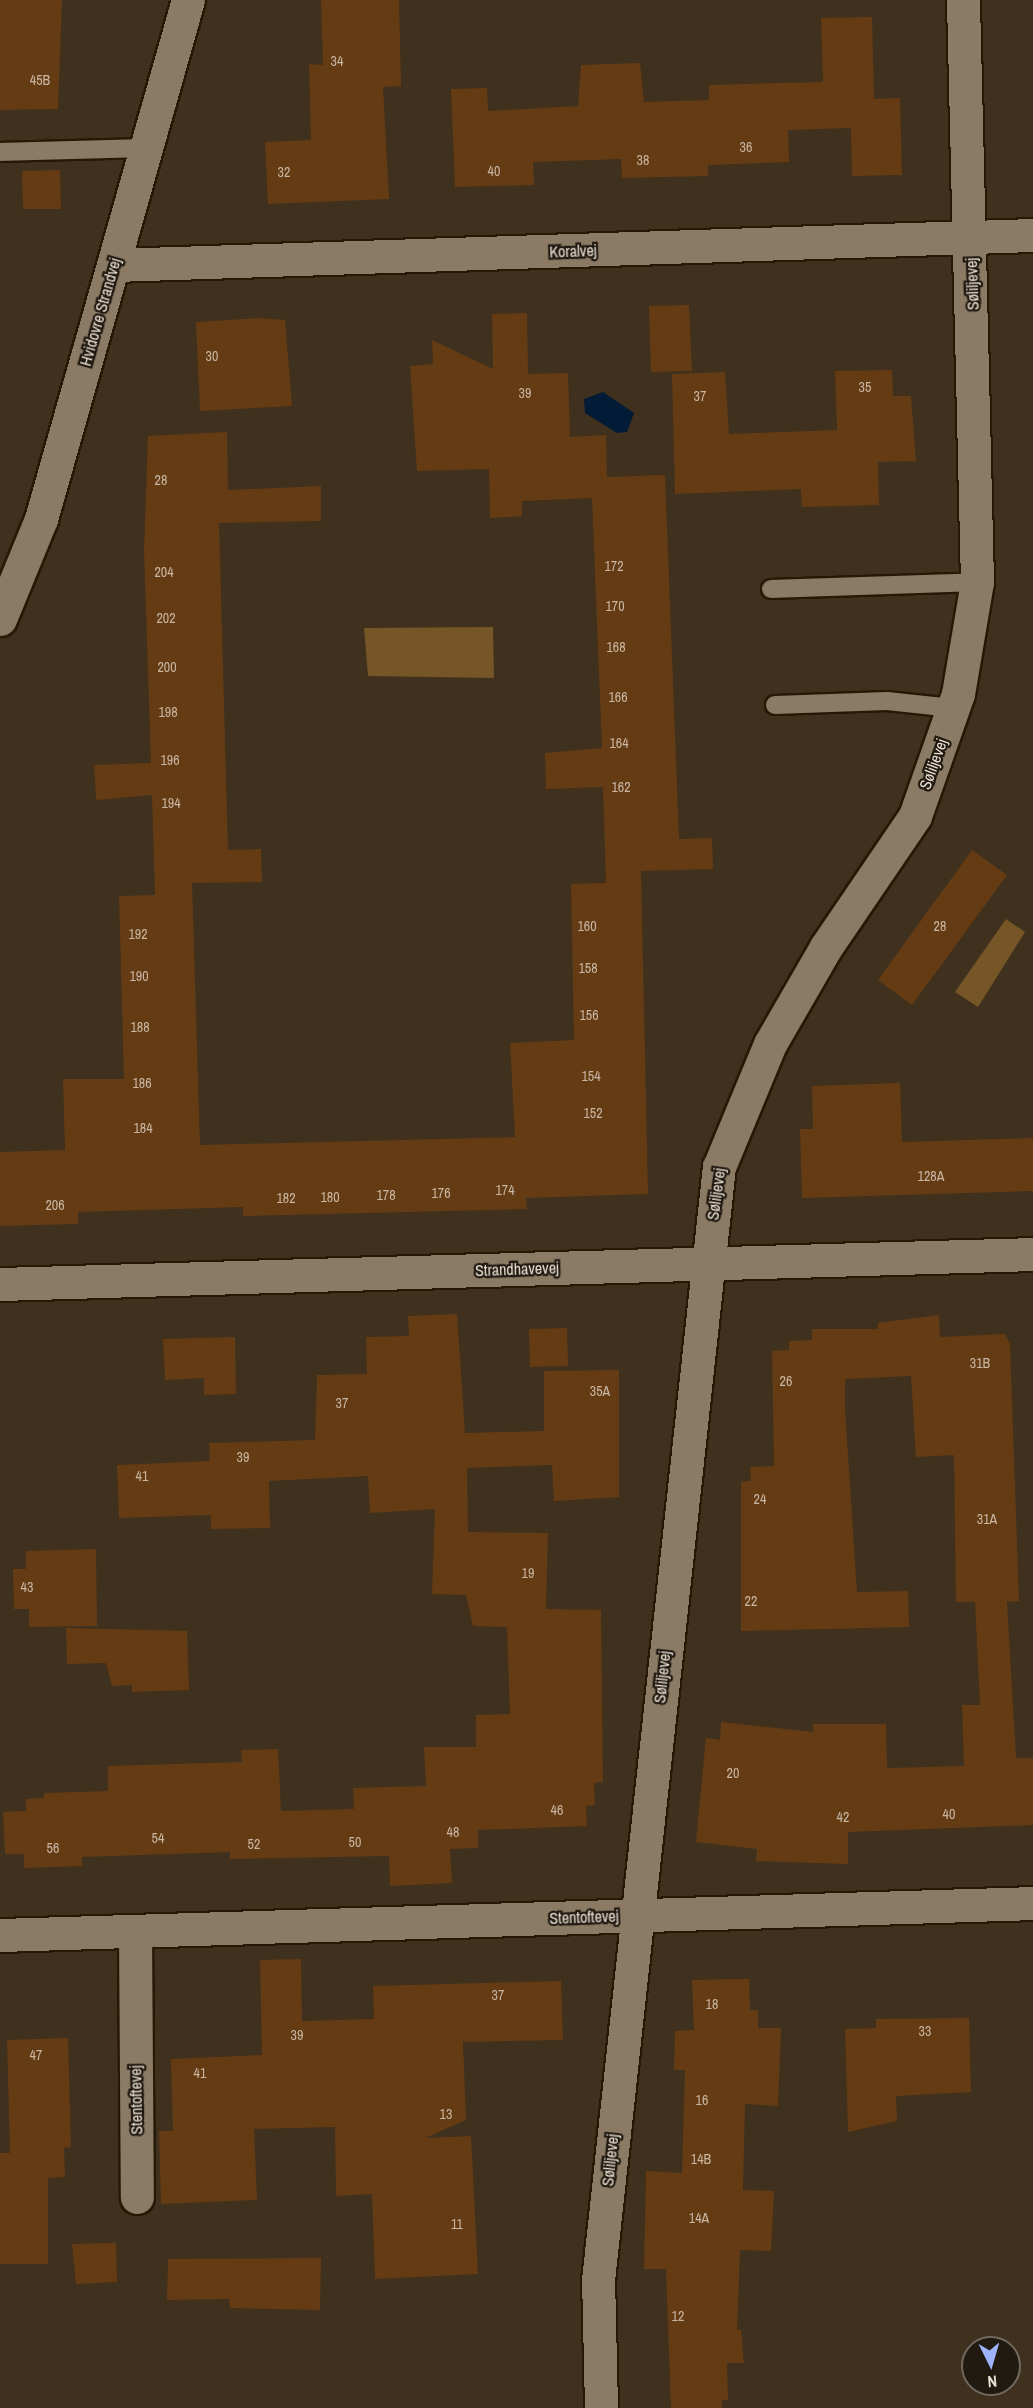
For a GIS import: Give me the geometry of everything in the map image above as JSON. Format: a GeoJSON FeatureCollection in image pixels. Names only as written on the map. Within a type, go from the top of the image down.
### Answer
{"type":"FeatureCollection","features":[{"type":"Feature","properties":{"kind":"street","name":"Hvidovre Strandvej"},"geometry":{"type":"LineString","coordinates":[[0,619],[41,519],[188,0]]}},
{"type":"Feature","properties":{"kind":"street","name":"Søliljevej"},"geometry":{"type":"LineString","coordinates":[[601,2408],[598,2280],[718,1167],[757,1070],[826,947],[915,816],[953,708],[977,582],[963,0]]}},
{"type":"Feature","properties":{"kind":"street","name":"Koralvej"},"geometry":{"type":"LineString","coordinates":[[114,265],[1033,235]]}},
{"type":"Feature","properties":{"kind":"street","name":"Strandhavevej"},"geometry":{"type":"LineString","coordinates":[[0,1284],[1033,1254]]}},
{"type":"Feature","properties":{"kind":"street","name":"Stentoftevej"},"geometry":{"type":"LineString","coordinates":[[0,1935],[1033,1903]]}},
{"type":"Feature","properties":{"kind":"street","name":"Stentoftevej"},"geometry":{"type":"LineString","coordinates":[[135,1932],[137,2197]]}},
{"type":"Feature","properties":{"kind":"lane"},"geometry":{"type":"LineString","coordinates":[[0,152],[147,148]]}},
{"type":"Feature","properties":{"kind":"lane"},"geometry":{"type":"LineString","coordinates":[[771,589],[977,582]]}},
{"type":"Feature","properties":{"kind":"lane"},"geometry":{"type":"LineString","coordinates":[[775,705],[887,701],[953,708]]}},
{"type":"Feature","properties":{"kind":"shaded area"},"geometry":{"type":"Polygon","coordinates":[[[493,627],[494,678],[368,676],[364,628],[493,627]]]}},
{"type":"Feature","properties":{"kind":"shaded area"},"geometry":{"type":"Polygon","coordinates":[[[1006,919],[1025,932],[978,1007],[955,992],[1006,919]]]}},
{"type":"Feature","properties":{"kind":"water"},"geometry":{"type":"Polygon","coordinates":[[[603,392],[634,413],[627,432],[617,433],[585,413],[584,399],[603,392]]]}},
{"type":"Feature","properties":{"kind":"building"},"geometry":{"type":"Polygon","coordinates":[[[0,0],[62,0],[58,109],[0,110],[0,0]]]}},
{"type":"Feature","properties":{"kind":"building"},"geometry":{"type":"Polygon","coordinates":[[[321,0],[399,0],[401,86],[383,87],[389,199],[268,204],[265,142],[311,140],[309,64],[323,65],[321,0]]]}},
{"type":"Feature","properties":{"kind":"building"},"geometry":{"type":"Polygon","coordinates":[[[872,17],[874,99],[900,98],[902,175],[852,176],[851,128],[788,130],[789,162],[708,165],[708,176],[622,178],[621,159],[533,162],[534,185],[455,187],[451,89],[487,88],[488,111],[578,106],[581,65],[640,63],[644,102],[709,100],[709,85],[823,82],[821,18],[872,17]]]}},
{"type":"Feature","properties":{"kind":"building"},"geometry":{"type":"Polygon","coordinates":[[[60,170],[61,209],[23,209],[22,171],[60,170]]]}},
{"type":"Feature","properties":{"kind":"building"},"geometry":{"type":"Polygon","coordinates":[[[689,305],[692,371],[651,372],[649,306],[689,305]]]}},
{"type":"Feature","properties":{"kind":"building"},"geometry":{"type":"Polygon","coordinates":[[[527,313],[528,374],[568,373],[570,437],[606,435],[607,477],[665,475],[679,839],[712,838],[713,869],[641,871],[648,1194],[526,1198],[527,1209],[243,1216],[243,1207],[78,1212],[78,1224],[0,1226],[0,1152],[65,1150],[63,1079],[124,1079],[119,896],[155,895],[152,795],[96,800],[94,765],[151,763],[144,550],[148,436],[227,432],[228,490],[321,486],[321,521],[219,523],[228,850],[261,849],[262,882],[192,883],[200,1145],[515,1137],[510,1043],[574,1040],[571,884],[606,883],[603,787],[546,789],[545,753],[602,748],[592,498],[522,501],[522,516],[490,518],[489,469],[417,471],[410,366],[433,364],[432,340],[493,369],[492,314],[527,313]]]}},
{"type":"Feature","properties":{"kind":"building"},"geometry":{"type":"Polygon","coordinates":[[[258,318],[285,320],[292,406],[200,411],[196,322],[258,318]]]}},
{"type":"Feature","properties":{"kind":"building"},"geometry":{"type":"Polygon","coordinates":[[[892,370],[893,396],[911,396],[916,461],[878,462],[879,505],[802,507],[801,489],[675,494],[672,374],[725,372],[729,434],[837,430],[835,371],[892,370]]]}},
{"type":"Feature","properties":{"kind":"building"},"geometry":{"type":"Polygon","coordinates":[[[972,850],[1007,875],[912,1005],[878,980],[972,850]]]}},
{"type":"Feature","properties":{"kind":"building"},"geometry":{"type":"Polygon","coordinates":[[[900,1083],[902,1142],[1033,1138],[1033,1191],[802,1198],[800,1129],[813,1129],[812,1086],[900,1083]]]}},
{"type":"Feature","properties":{"kind":"building"},"geometry":{"type":"Polygon","coordinates":[[[457,1314],[465,1433],[544,1431],[544,1371],[619,1370],[619,1497],[554,1501],[552,1465],[467,1468],[468,1532],[548,1533],[546,1609],[601,1610],[603,1782],[594,1783],[595,1805],[586,1806],[587,1826],[478,1830],[478,1848],[450,1849],[452,1883],[390,1886],[389,1856],[230,1859],[230,1852],[82,1857],[82,1866],[24,1868],[24,1854],[5,1854],[3,1812],[26,1811],[26,1799],[44,1798],[44,1793],[108,1791],[108,1766],[242,1762],[241,1750],[278,1749],[281,1811],[354,1809],[353,1788],[426,1786],[424,1747],[476,1747],[476,1715],[510,1714],[507,1627],[473,1626],[466,1595],[432,1594],[435,1509],[370,1513],[368,1476],[269,1481],[270,1528],[211,1529],[211,1515],[119,1518],[117,1465],[210,1461],[209,1443],[315,1440],[317,1375],[367,1374],[366,1337],[409,1336],[408,1316],[457,1314]]]}},
{"type":"Feature","properties":{"kind":"building"},"geometry":{"type":"Polygon","coordinates":[[[939,1315],[940,1337],[1005,1334],[1010,1344],[1019,1601],[1007,1602],[1016,1758],[1033,1758],[1033,1825],[848,1832],[848,1864],[756,1861],[757,1849],[696,1842],[706,1738],[720,1740],[721,1722],[813,1732],[813,1724],[886,1724],[887,1768],[964,1766],[962,1705],[980,1705],[975,1602],[956,1602],[954,1455],[916,1457],[911,1376],[845,1379],[857,1592],[908,1591],[909,1627],[741,1631],[741,1482],[751,1481],[750,1467],[774,1466],[772,1351],[789,1350],[789,1341],[812,1340],[812,1329],[878,1329],[878,1323],[939,1315]]]}},
{"type":"Feature","properties":{"kind":"building"},"geometry":{"type":"Polygon","coordinates":[[[567,1328],[568,1366],[530,1367],[529,1329],[567,1328]]]}},
{"type":"Feature","properties":{"kind":"building"},"geometry":{"type":"Polygon","coordinates":[[[235,1337],[236,1394],[204,1395],[204,1378],[165,1380],[163,1339],[235,1337]]]}},
{"type":"Feature","properties":{"kind":"building"},"geometry":{"type":"Polygon","coordinates":[[[96,1549],[97,1626],[29,1627],[29,1609],[14,1609],[13,1569],[26,1569],[26,1551],[96,1549]]]}},
{"type":"Feature","properties":{"kind":"building"},"geometry":{"type":"Polygon","coordinates":[[[66,1628],[187,1631],[189,1690],[132,1692],[132,1685],[112,1686],[106,1663],[67,1664],[66,1628]]]}},
{"type":"Feature","properties":{"kind":"building"},"geometry":{"type":"Polygon","coordinates":[[[301,1959],[302,2021],[374,2019],[373,1986],[561,1981],[563,2040],[463,2042],[466,2120],[425,2138],[471,2136],[478,2274],[375,2279],[372,2194],[336,2196],[335,2127],[254,2129],[257,2200],[161,2204],[159,2131],[173,2131],[171,2059],[262,2055],[260,1960],[301,1959]]]}},
{"type":"Feature","properties":{"kind":"building"},"geometry":{"type":"Polygon","coordinates":[[[749,1979],[750,2010],[758,2010],[758,2028],[781,2028],[778,2106],[745,2104],[743,2190],[774,2191],[771,2251],[740,2250],[737,2330],[741,2330],[744,2363],[727,2363],[728,2400],[722,2400],[722,2408],[671,2408],[666,2269],[644,2269],[646,2171],[682,2173],[685,2070],[674,2070],[675,2031],[694,2030],[692,1980],[749,1979]]]}},
{"type":"Feature","properties":{"kind":"building"},"geometry":{"type":"Polygon","coordinates":[[[969,2018],[971,2092],[896,2096],[897,2121],[848,2132],[845,2029],[876,2028],[876,2019],[969,2018]]]}},
{"type":"Feature","properties":{"kind":"building"},"geometry":{"type":"Polygon","coordinates":[[[68,2038],[71,2147],[64,2148],[65,2177],[48,2178],[48,2264],[0,2264],[0,2153],[10,2153],[7,2040],[68,2038]]]}},
{"type":"Feature","properties":{"kind":"building"},"geometry":{"type":"Polygon","coordinates":[[[116,2243],[117,2282],[76,2284],[72,2244],[116,2243]]]}},
{"type":"Feature","properties":{"kind":"building"},"geometry":{"type":"Polygon","coordinates":[[[321,2258],[320,2310],[230,2308],[229,2299],[167,2300],[168,2259],[321,2258]]]}}]}
